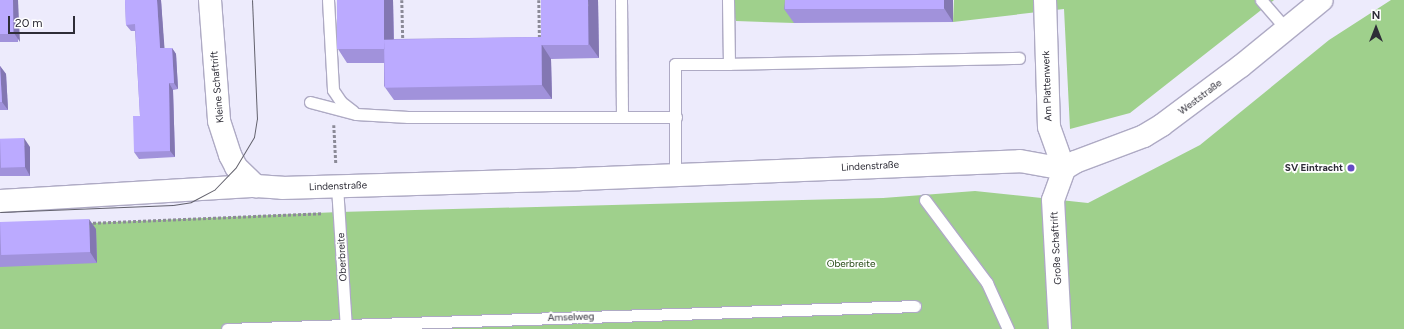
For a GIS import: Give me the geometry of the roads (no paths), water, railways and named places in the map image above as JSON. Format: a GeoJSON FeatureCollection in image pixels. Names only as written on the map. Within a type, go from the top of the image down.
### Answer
{"type":"FeatureCollection","features":[{"type":"Feature","properties":{"kind":"street","name":"Kleine Schaftrift"},"geometry":{"type":"LineString","coordinates":[[210,0],[219,121],[230,155],[236,167],[256,186]]}},
{"type":"Feature","properties":{"kind":"street","name":"Am Plattenwerk"},"geometry":{"type":"LineString","coordinates":[[1045,0],[1048,127],[1064,169]]}},
{"type":"Feature","properties":{"kind":"street","name":"Weststraße"},"geometry":{"type":"LineString","coordinates":[[1064,169],[1074,162],[1144,136],[1162,126],[1322,0]]}},
{"type":"Feature","properties":{"kind":"street","name":"Lindenstraße"},"geometry":{"type":"LineString","coordinates":[[0,201],[256,186],[337,186],[675,175],[1020,161],[1064,169]]}},
{"type":"Feature","properties":{"kind":"street","name":"Große Schaftrift"},"geometry":{"type":"LineString","coordinates":[[1060,329],[1053,200],[1064,169]]}},
{"type":"Feature","properties":{"kind":"lane"},"geometry":{"type":"LineString","coordinates":[[328,0],[333,90],[341,102],[356,114]]}},
{"type":"Feature","properties":{"kind":"lane"},"geometry":{"type":"LineString","coordinates":[[621,0],[622,117]]}},
{"type":"Feature","properties":{"kind":"lane"},"geometry":{"type":"LineString","coordinates":[[728,0],[729,64]]}},
{"type":"Feature","properties":{"kind":"lane"},"geometry":{"type":"LineString","coordinates":[[1261,0],[1286,29]]}},
{"type":"Feature","properties":{"kind":"lane"},"geometry":{"type":"LineString","coordinates":[[675,175],[675,64],[1019,58]]}},
{"type":"Feature","properties":{"kind":"lane"},"geometry":{"type":"LineString","coordinates":[[310,102],[356,114],[408,117],[676,117]]}},
{"type":"Feature","properties":{"kind":"lane","name":"Oberbreite"},"geometry":{"type":"LineString","coordinates":[[337,186],[346,327]]}},
{"type":"Feature","properties":{"kind":"lane"},"geometry":{"type":"LineString","coordinates":[[925,200],[987,283],[1008,329]]}},
{"type":"Feature","properties":{"kind":"lane","name":"Amselweg"},"geometry":{"type":"LineString","coordinates":[[227,329],[346,327],[915,306]]}},
{"type":"Feature","properties":{"kind":"tram line"},"geometry":{"type":"LineString","coordinates":[[0,212],[173,205],[191,202],[215,189],[236,167],[254,137],[257,119],[252,0]]}},
{"type":"Feature","properties":{"kind":"place","name":"SV Eintracht"},"geometry":{"type":"Point","coordinates":[1351,168]}}]}
